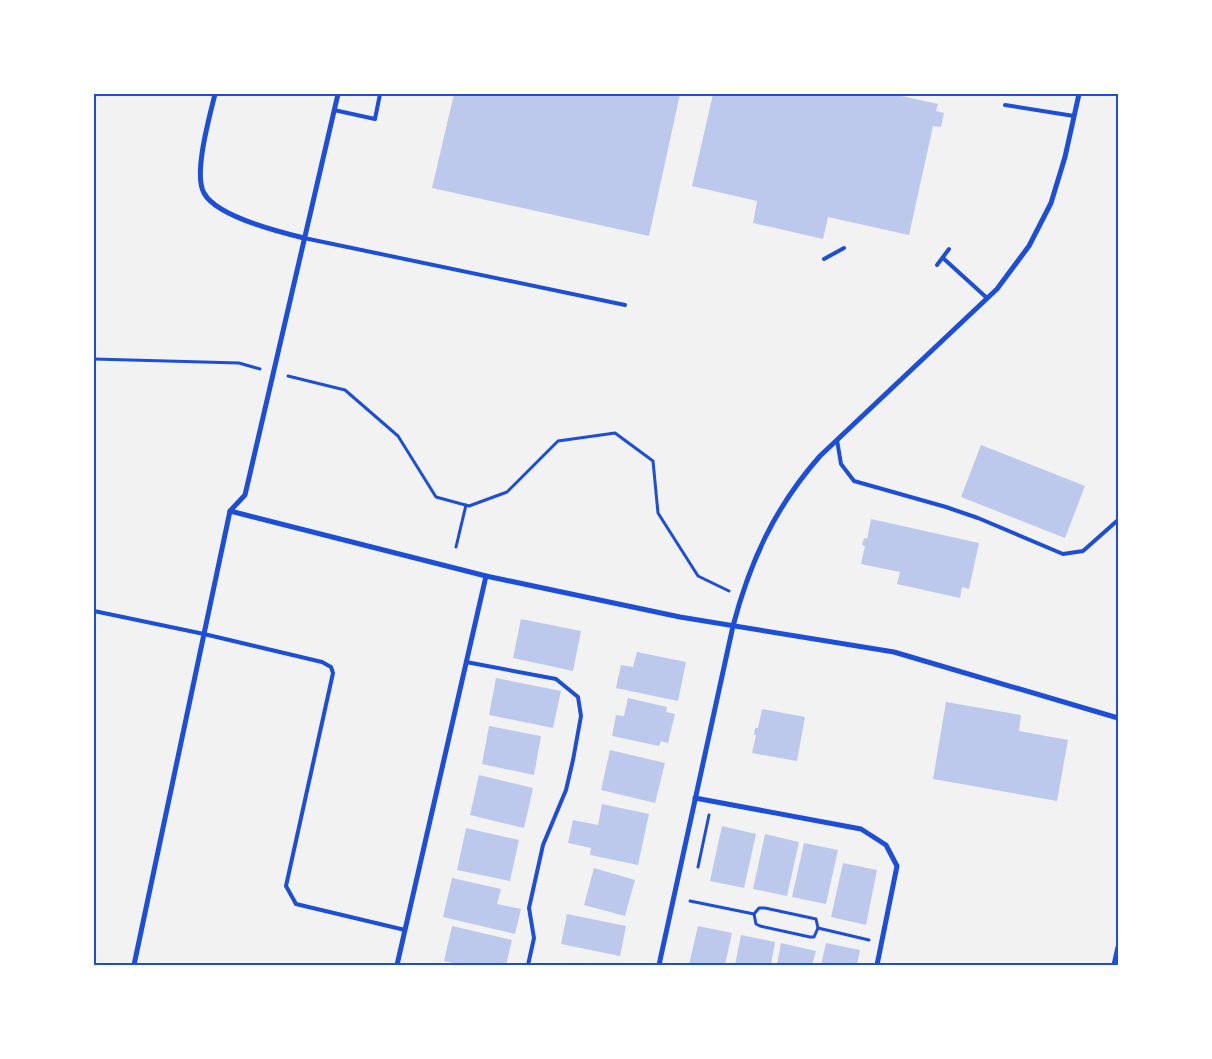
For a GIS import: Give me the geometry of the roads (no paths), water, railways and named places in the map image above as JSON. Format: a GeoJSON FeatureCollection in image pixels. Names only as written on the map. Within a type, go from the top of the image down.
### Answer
{"type":"FeatureCollection","features":[{"type":"Feature","properties":{"kind":"street"},"geometry":{"type":"LineString","coordinates":[[215,94],[200,172],[203,192],[216,206],[244,219],[304,238]]}},
{"type":"Feature","properties":{"kind":"street"},"geometry":{"type":"LineString","coordinates":[[134,965],[230,511],[245,495],[338,94]]}},
{"type":"Feature","properties":{"kind":"street"},"geometry":{"type":"LineString","coordinates":[[659,965],[733,626],[740,597],[758,551],[779,510],[800,478],[837,440],[997,289],[1029,246],[1051,203],[1065,157],[1079,94]]}},
{"type":"Feature","properties":{"kind":"street"},"geometry":{"type":"LineString","coordinates":[[230,511],[486,576],[680,617],[894,652],[1118,718]]}},
{"type":"Feature","properties":{"kind":"street"},"geometry":{"type":"LineString","coordinates":[[398,965],[486,576]]}},
{"type":"Feature","properties":{"kind":"street"},"geometry":{"type":"LineString","coordinates":[[695,798],[861,829],[886,845],[897,866],[877,965]]}},
{"type":"Feature","properties":{"kind":"street"},"geometry":{"type":"LineString","coordinates":[[1114,965],[1118,951]]}},
{"type":"Feature","properties":{"kind":"lane"},"geometry":{"type":"LineString","coordinates":[[334,110],[375,119],[380,94]]}},
{"type":"Feature","properties":{"kind":"lane"},"geometry":{"type":"LineString","coordinates":[[1005,105],[1074,116]]}},
{"type":"Feature","properties":{"kind":"lane"},"geometry":{"type":"LineString","coordinates":[[304,238],[625,305]]}},
{"type":"Feature","properties":{"kind":"lane"},"geometry":{"type":"LineString","coordinates":[[824,259],[844,248]]}},
{"type":"Feature","properties":{"kind":"lane"},"geometry":{"type":"LineString","coordinates":[[938,265],[949,249]]}},
{"type":"Feature","properties":{"kind":"lane"},"geometry":{"type":"LineString","coordinates":[[943,258],[987,298]]}},
{"type":"Feature","properties":{"kind":"lane"},"geometry":{"type":"LineString","coordinates":[[837,440],[841,464],[854,481],[962,512],[1064,554],[1083,550],[1118,520]]}},
{"type":"Feature","properties":{"kind":"lane"},"geometry":{"type":"LineString","coordinates":[[94,611],[204,634],[322,662],[331,667],[333,673],[286,886],[296,904],[405,930]]}},
{"type":"Feature","properties":{"kind":"lane"},"geometry":{"type":"LineString","coordinates":[[466,662],[556,679],[578,697],[581,716],[573,760],[566,790],[543,845],[529,908],[534,938],[528,965]]}}]}
